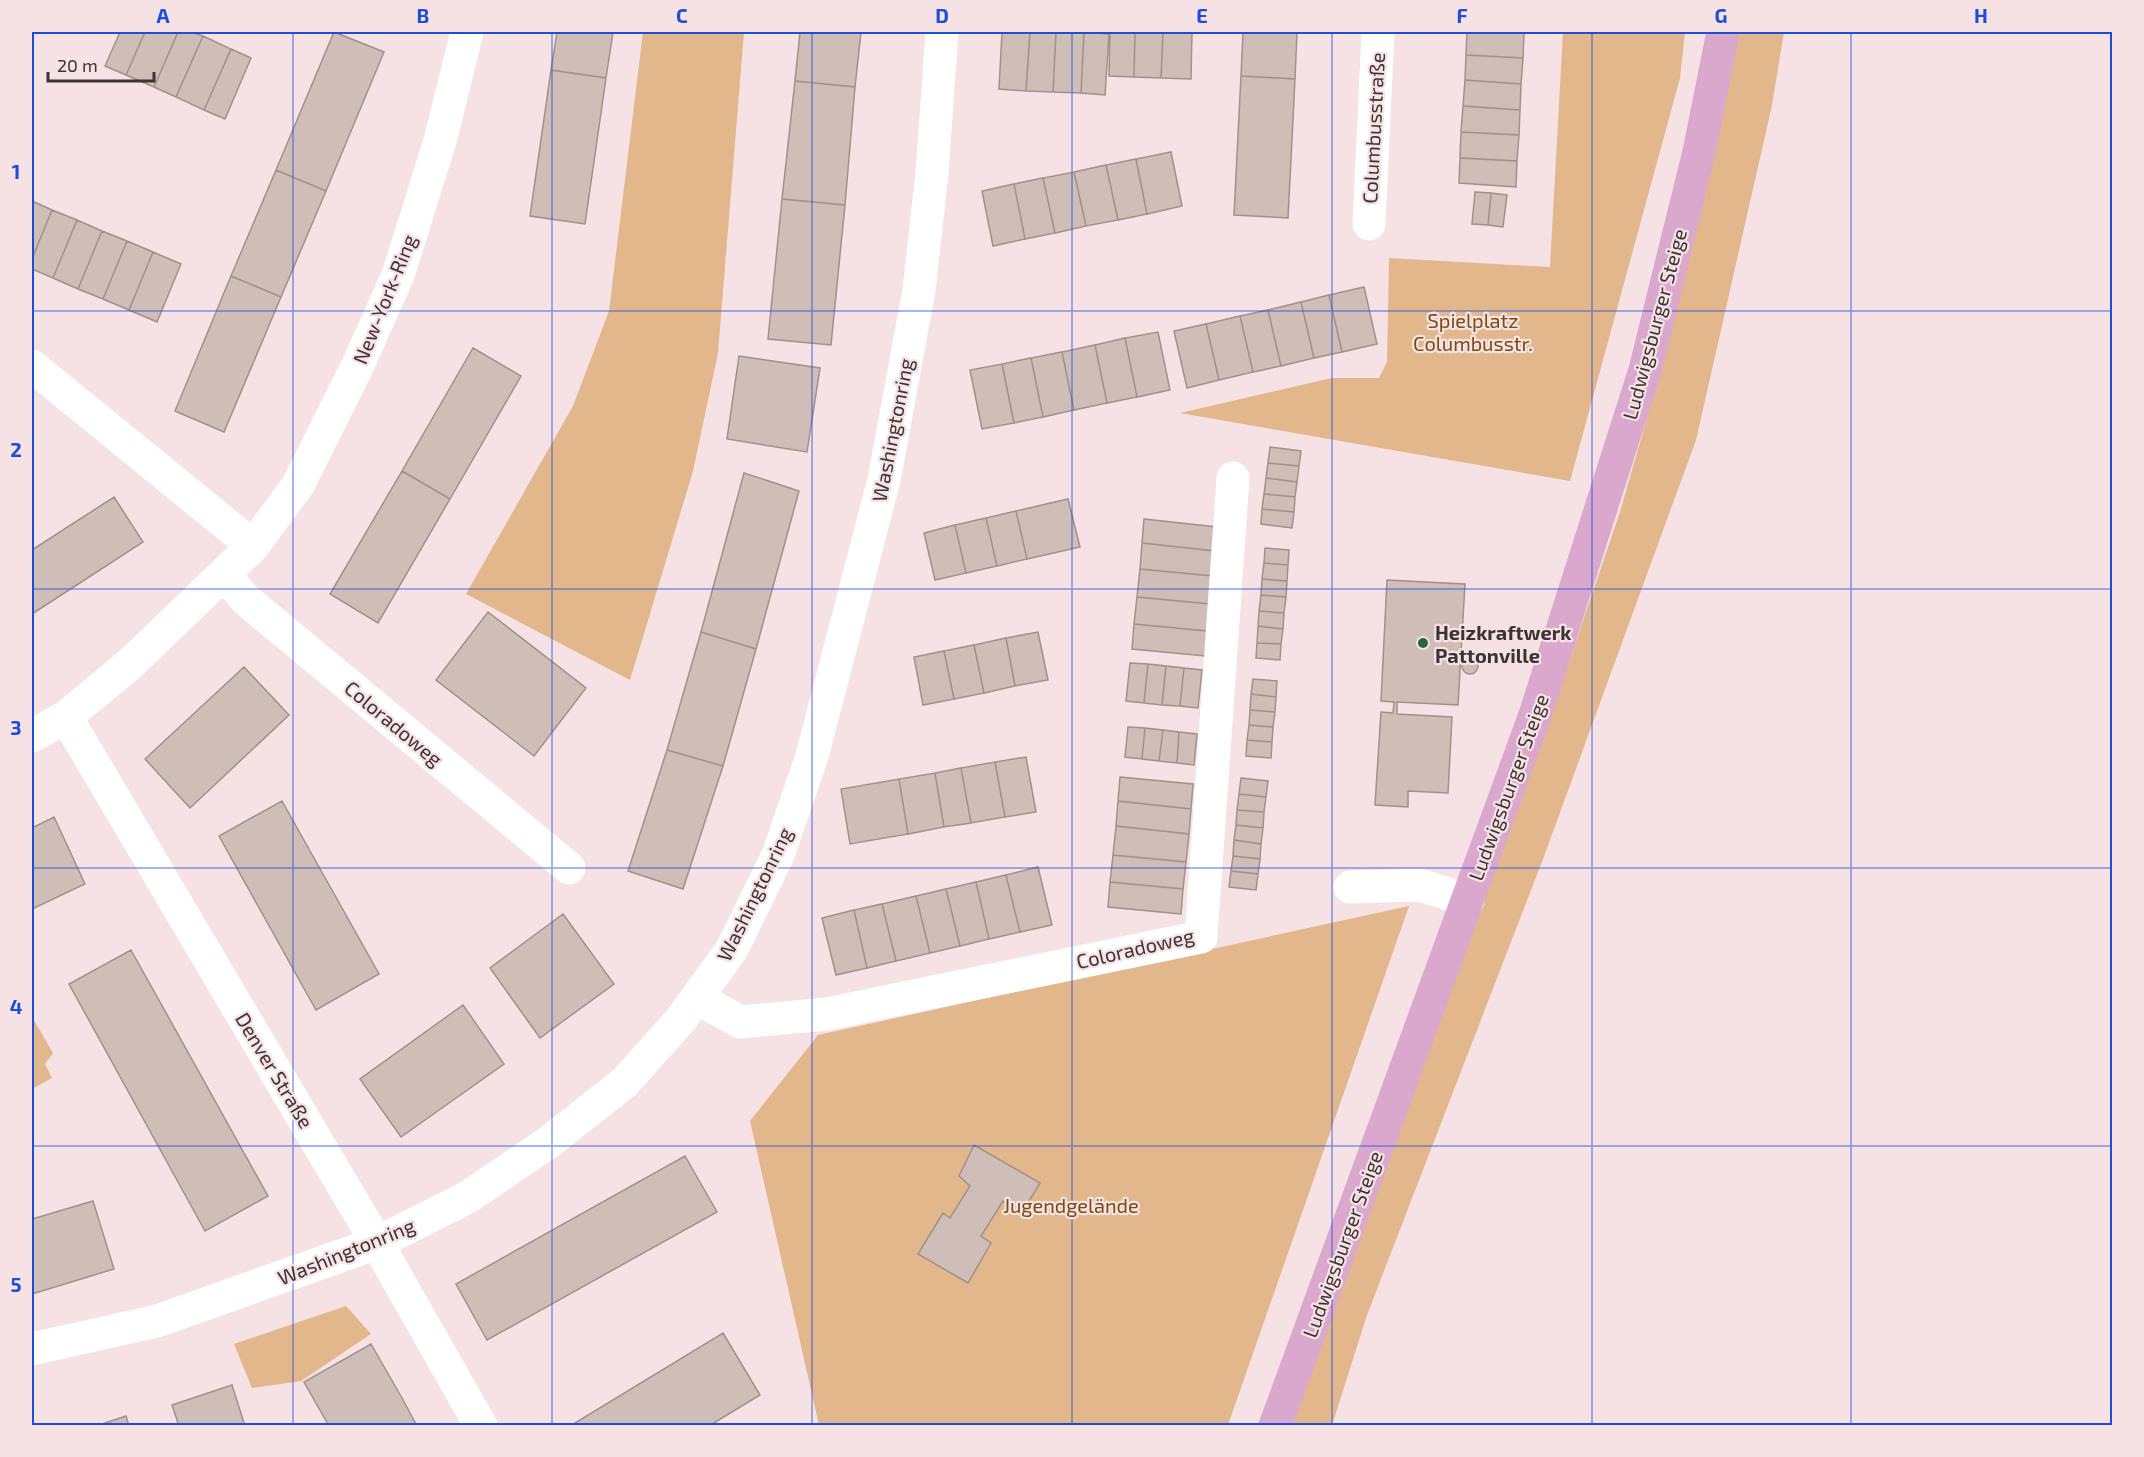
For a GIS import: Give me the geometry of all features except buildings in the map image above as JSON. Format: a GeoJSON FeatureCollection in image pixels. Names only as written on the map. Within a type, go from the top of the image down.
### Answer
{"type":"FeatureCollection","features":[{"type":"Feature","properties":{"kind":"main road","name":"Ludwigsburger Steige"},"geometry":{"type":"LineString","coordinates":[[1275,1425],[1534,715],[1645,370],[1699,152],[1723,32]]}},
{"type":"Feature","properties":{"kind":"street","name":"New-York-Ring"},"geometry":{"type":"LineString","coordinates":[[32,736],[66,717],[131,663],[253,546],[298,484],[319,445],[398,275],[440,141],[467,32]]}},
{"type":"Feature","properties":{"kind":"street","name":"Washingtonring"},"geometry":{"type":"LineString","coordinates":[[32,1349],[157,1321],[377,1243],[468,1197],[549,1142],[625,1082],[682,1018],[732,949],[778,855],[812,756],[884,480],[919,290],[932,173],[942,32]]}},
{"type":"Feature","properties":{"kind":"street","name":"Columbusstraße"},"geometry":{"type":"LineString","coordinates":[[1369,224],[1378,32]]}},
{"type":"Feature","properties":{"kind":"street"},"geometry":{"type":"LineString","coordinates":[[32,366],[253,546]]}},
{"type":"Feature","properties":{"kind":"street","name":"Coloradoweg"},"geometry":{"type":"LineString","coordinates":[[697,998],[740,1022],[827,1014],[1201,937],[1233,478]]}},
{"type":"Feature","properties":{"kind":"street","name":"Coloradoweg"},"geometry":{"type":"LineString","coordinates":[[224,574],[245,599],[569,868]]}},
{"type":"Feature","properties":{"kind":"street","name":"Denver Straße"},"geometry":{"type":"LineString","coordinates":[[66,717],[377,1243],[481,1425]]}},
{"type":"Feature","properties":{"kind":"street"},"geometry":{"type":"LineString","coordinates":[[1350,887],[1420,885],[1468,900]]}},
{"type":"Feature","properties":{"kind":"green space"},"geometry":{"type":"Polygon","coordinates":[[[643,32],[744,32],[718,353],[693,471],[630,680],[466,594],[573,406],[609,311],[643,32]]]}},
{"type":"Feature","properties":{"kind":"green space","name":"Spielplatz Columbusstr."},"geometry":{"type":"Polygon","coordinates":[[[1563,32],[1685,32],[1680,78],[1570,481],[1180,413],[1332,378],[1379,378],[1387,362],[1389,258],[1550,267],[1563,32]]]}},
{"type":"Feature","properties":{"kind":"green space"},"geometry":{"type":"Polygon","coordinates":[[[1739,32],[1784,32],[1772,105],[1696,440],[1543,859],[1367,1315],[1332,1425],[1291,1426],[1546,729],[1620,512],[1661,369],[1739,32]]]}},
{"type":"Feature","properties":{"kind":"green space","name":"Jugendgelände"},"geometry":{"type":"Polygon","coordinates":[[[1409,906],[1228,1425],[819,1425],[750,1121],[818,1035],[1409,906]]]}},
{"type":"Feature","properties":{"kind":"green space"},"geometry":{"type":"Polygon","coordinates":[[[32,1017],[53,1053],[45,1064],[52,1078],[32,1089],[32,1017]]]}},
{"type":"Feature","properties":{"kind":"green space"},"geometry":{"type":"Polygon","coordinates":[[[346,1306],[371,1334],[301,1381],[252,1388],[234,1344],[346,1306]]]}},
{"type":"Feature","properties":{"kind":"place","name":"Heizkraftwerk Pattonville"},"geometry":{"type":"Point","coordinates":[1423,643]}}]}
